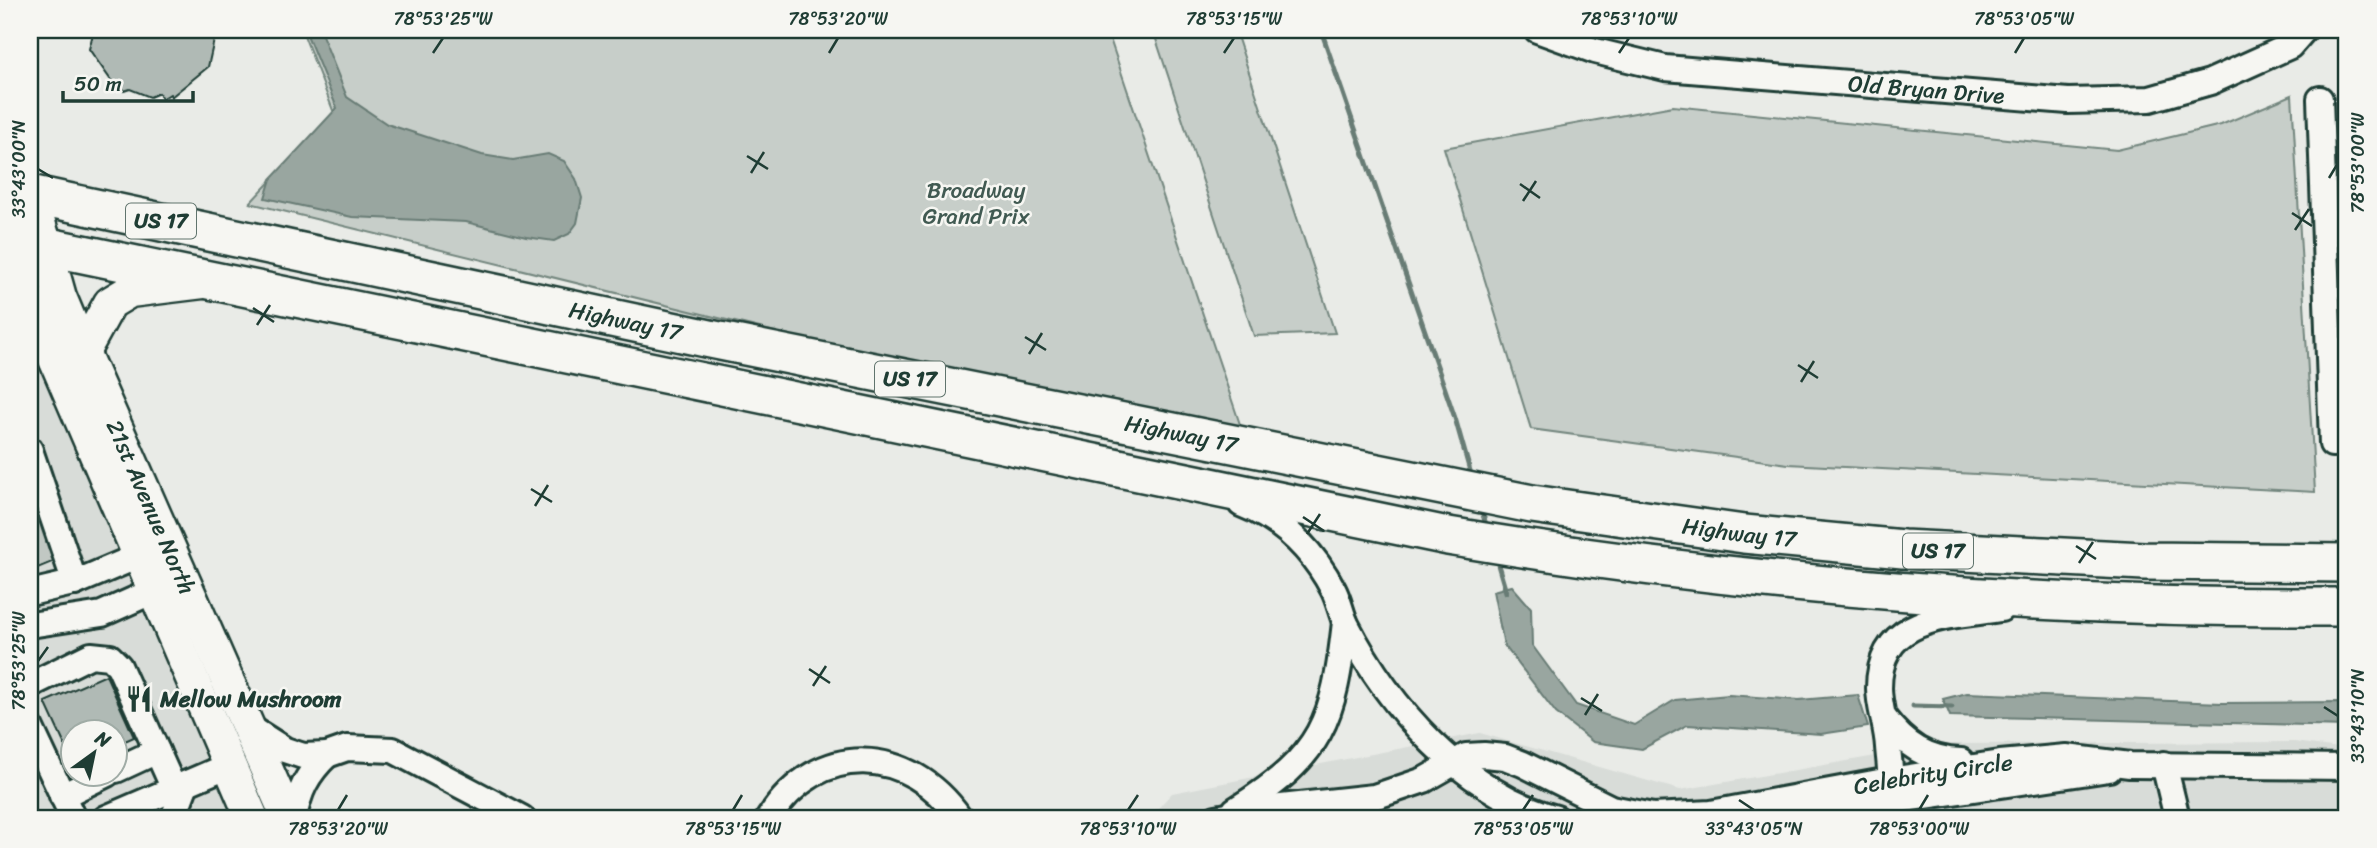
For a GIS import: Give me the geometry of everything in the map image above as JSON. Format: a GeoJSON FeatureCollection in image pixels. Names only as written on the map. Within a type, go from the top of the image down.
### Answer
{"type":"FeatureCollection","features":[{"type":"Feature","properties":{"kind":"highway","name":"Highway 17"},"geometry":{"type":"LineString","coordinates":[[30,193],[710,339],[1426,485],[1532,504],[1744,534],[1903,549],[2144,561],[2347,563]]}},
{"type":"Feature","properties":{"kind":"highway","name":"Highway 17"},"geometry":{"type":"LineString","coordinates":[[37,244],[1448,536],[1548,553],[1841,588],[2039,603],[2205,608],[2347,607]]}},
{"type":"Feature","properties":{"kind":"main road","name":"21st Avenue North"},"geometry":{"type":"LineString","coordinates":[[30,193],[37,244],[83,352],[229,765],[252,818]]}},
{"type":"Feature","properties":{"kind":"main road"},"geometry":{"type":"LineString","coordinates":[[83,352],[110,303],[130,291],[214,281]]}},
{"type":"Feature","properties":{"kind":"main road","name":"21st Avenue North"},"geometry":{"type":"LineString","coordinates":[[30,301],[152,550]]}},
{"type":"Feature","properties":{"kind":"main road","name":"21st Avenue North"},"geometry":{"type":"LineString","coordinates":[[166,585],[246,726],[288,818]]}},
{"type":"Feature","properties":{"kind":"street","name":"Old Bryan Drive"},"geometry":{"type":"LineString","coordinates":[[1537,30],[1595,51],[1665,68],[2068,101],[2150,99],[2210,82],[2290,46],[2304,30]]}},
{"type":"Feature","properties":{"kind":"street"},"geometry":{"type":"LineString","coordinates":[[2320,99],[2336,203],[2332,444],[2347,443]]}},
{"type":"Feature","properties":{"kind":"street"},"geometry":{"type":"LineString","coordinates":[[30,450],[48,531],[75,583]]}},
{"type":"Feature","properties":{"kind":"street"},"geometry":{"type":"LineString","coordinates":[[1185,481],[1250,508],[1281,525],[1315,558],[1334,590],[1345,622],[1386,688],[1417,727],[1470,776],[1496,792],[1556,818]]}},
{"type":"Feature","properties":{"kind":"street"},"geometry":{"type":"LineString","coordinates":[[30,593],[75,583],[152,550]]}},
{"type":"Feature","properties":{"kind":"street"},"geometry":{"type":"LineString","coordinates":[[30,625],[102,614],[166,585]]}},
{"type":"Feature","properties":{"kind":"street"},"geometry":{"type":"LineString","coordinates":[[1887,791],[1885,719],[1879,688],[1883,665],[1891,649],[1908,630],[1936,617],[2039,603]]}},
{"type":"Feature","properties":{"kind":"street"},"geometry":{"type":"LineString","coordinates":[[1222,816],[1273,786],[1310,748],[1328,716],[1339,680],[1345,622]]}},
{"type":"Feature","properties":{"kind":"street"},"geometry":{"type":"LineString","coordinates":[[30,685],[91,655],[110,657],[119,666],[157,751],[180,787],[173,818]]}},
{"type":"Feature","properties":{"kind":"street"},"geometry":{"type":"LineString","coordinates":[[1885,719],[1899,737],[1930,757],[2000,763]]}},
{"type":"Feature","properties":{"kind":"street"},"geometry":{"type":"LineString","coordinates":[[30,726],[67,807],[91,788]]}},
{"type":"Feature","properties":{"kind":"street"},"geometry":{"type":"LineString","coordinates":[[246,726],[285,750],[303,756],[327,755],[347,748],[393,750],[522,818]]}},
{"type":"Feature","properties":{"kind":"street"},"geometry":{"type":"LineString","coordinates":[[130,764],[157,751]]}},
{"type":"Feature","properties":{"kind":"street"},"geometry":{"type":"LineString","coordinates":[[294,818],[298,795],[308,773],[327,755]]}},
{"type":"Feature","properties":{"kind":"street","name":"Celebrity Circle"},"geometry":{"type":"LineString","coordinates":[[1222,816],[1374,797],[1424,780],[1466,756],[1505,757],[1611,808],[1653,816],[1711,813],[1887,791],[2078,776],[2130,765]]}},
{"type":"Feature","properties":{"kind":"street","name":"Celebrity Circle"},"geometry":{"type":"LineString","coordinates":[[1806,818],[1887,791],[2000,763],[2066,757],[2130,765],[2347,766]]}},
{"type":"Feature","properties":{"kind":"street"},"geometry":{"type":"LineString","coordinates":[[777,816],[786,794],[814,772],[847,763],[866,762],[901,768],[920,779],[948,802],[960,818]]}},
{"type":"Feature","properties":{"kind":"street"},"geometry":{"type":"LineString","coordinates":[[2164,764],[2177,818]]}},
{"type":"Feature","properties":{"kind":"street"},"geometry":{"type":"LineString","coordinates":[[106,818],[229,765]]}},
{"type":"Feature","properties":{"kind":"shaded area"},"geometry":{"type":"Polygon","coordinates":[[[305,30],[320,30],[347,97],[387,124],[482,155],[513,160],[548,154],[564,161],[576,179],[582,198],[577,223],[569,234],[554,241],[466,222],[352,217],[265,198],[271,179],[337,108],[305,30]]]}},
{"type":"Feature","properties":{"kind":"shaded area"},"geometry":{"type":"Polygon","coordinates":[[[30,301],[251,818],[30,818],[30,301]]]}},
{"type":"Feature","properties":{"kind":"shaded area"},"geometry":{"type":"Polygon","coordinates":[[[1512,586],[1531,608],[1532,645],[1576,705],[1634,725],[1675,700],[1729,695],[1799,700],[1858,695],[1868,727],[1821,734],[1687,725],[1642,749],[1593,742],[1556,713],[1504,645],[1493,591],[1512,586]]]}},
{"type":"Feature","properties":{"kind":"shaded area"},"geometry":{"type":"Polygon","coordinates":[[[1967,693],[2222,703],[2347,702],[2347,726],[1950,716],[1943,699],[1967,693]]]}},
{"type":"Feature","properties":{"kind":"shaded area"},"geometry":{"type":"Polygon","coordinates":[[[1480,733],[1680,790],[1945,744],[2294,742],[2347,749],[2347,818],[1149,818],[1172,793],[1480,733]]]}},
{"type":"Feature","properties":{"kind":"green space","name":"Broadway Grand Prix"},"geometry":{"type":"Polygon","coordinates":[[[302,30],[1107,30],[1248,448],[250,203],[334,113],[302,30]]]}},
{"type":"Feature","properties":{"kind":"green space"},"geometry":{"type":"Polygon","coordinates":[[[1153,30],[1235,30],[1335,333],[1254,336],[1153,30]]]}},
{"type":"Feature","properties":{"kind":"green space"},"geometry":{"type":"Polygon","coordinates":[[[2292,95],[2315,492],[1788,464],[1531,429],[1444,148],[1673,106],[2117,150],[2221,125],[2292,95]]]}},
{"type":"Feature","properties":{"kind":"building"},"geometry":{"type":"Polygon","coordinates":[[[94,30],[202,30],[207,38],[214,40],[208,67],[171,97],[170,94],[162,99],[159,93],[150,97],[130,89],[124,91],[119,83],[115,86],[89,49],[94,30]]]}},
{"type":"Feature","properties":{"kind":"building"},"geometry":{"type":"Polygon","coordinates":[[[30,496],[52,562],[30,571],[30,496]]]}},
{"type":"Feature","properties":{"kind":"building"},"geometry":{"type":"Polygon","coordinates":[[[106,675],[125,718],[60,718],[60,735],[45,702],[106,675]]]}},
{"type":"Feature","properties":{"kind":"waterway"},"geometry":{"type":"LineString","coordinates":[[1321,30],[1455,418],[1472,478]]}},
{"type":"Feature","properties":{"kind":"waterway"},"geometry":{"type":"LineString","coordinates":[[1481,508],[1487,528]]}},
{"type":"Feature","properties":{"kind":"waterway"},"geometry":{"type":"LineString","coordinates":[[1496,558],[1506,592]]}},
{"type":"Feature","properties":{"kind":"waterway"},"geometry":{"type":"LineString","coordinates":[[1913,706],[1952,707]]}},
{"type":"Feature","properties":{"kind":"tunnel"},"geometry":{"type":"LineString","coordinates":[[30,519],[39,516]]}},
{"type":"Feature","properties":{"kind":"tunnel"},"geometry":{"type":"LineString","coordinates":[[30,538],[46,531]]}},
{"type":"Feature","properties":{"kind":"tunnel"},"geometry":{"type":"LineString","coordinates":[[30,557],[52,548]]}},
{"type":"Feature","properties":{"kind":"place","name":"Mellow Mushroom"},"geometry":{"type":"Point","coordinates":[139,699]}}]}
